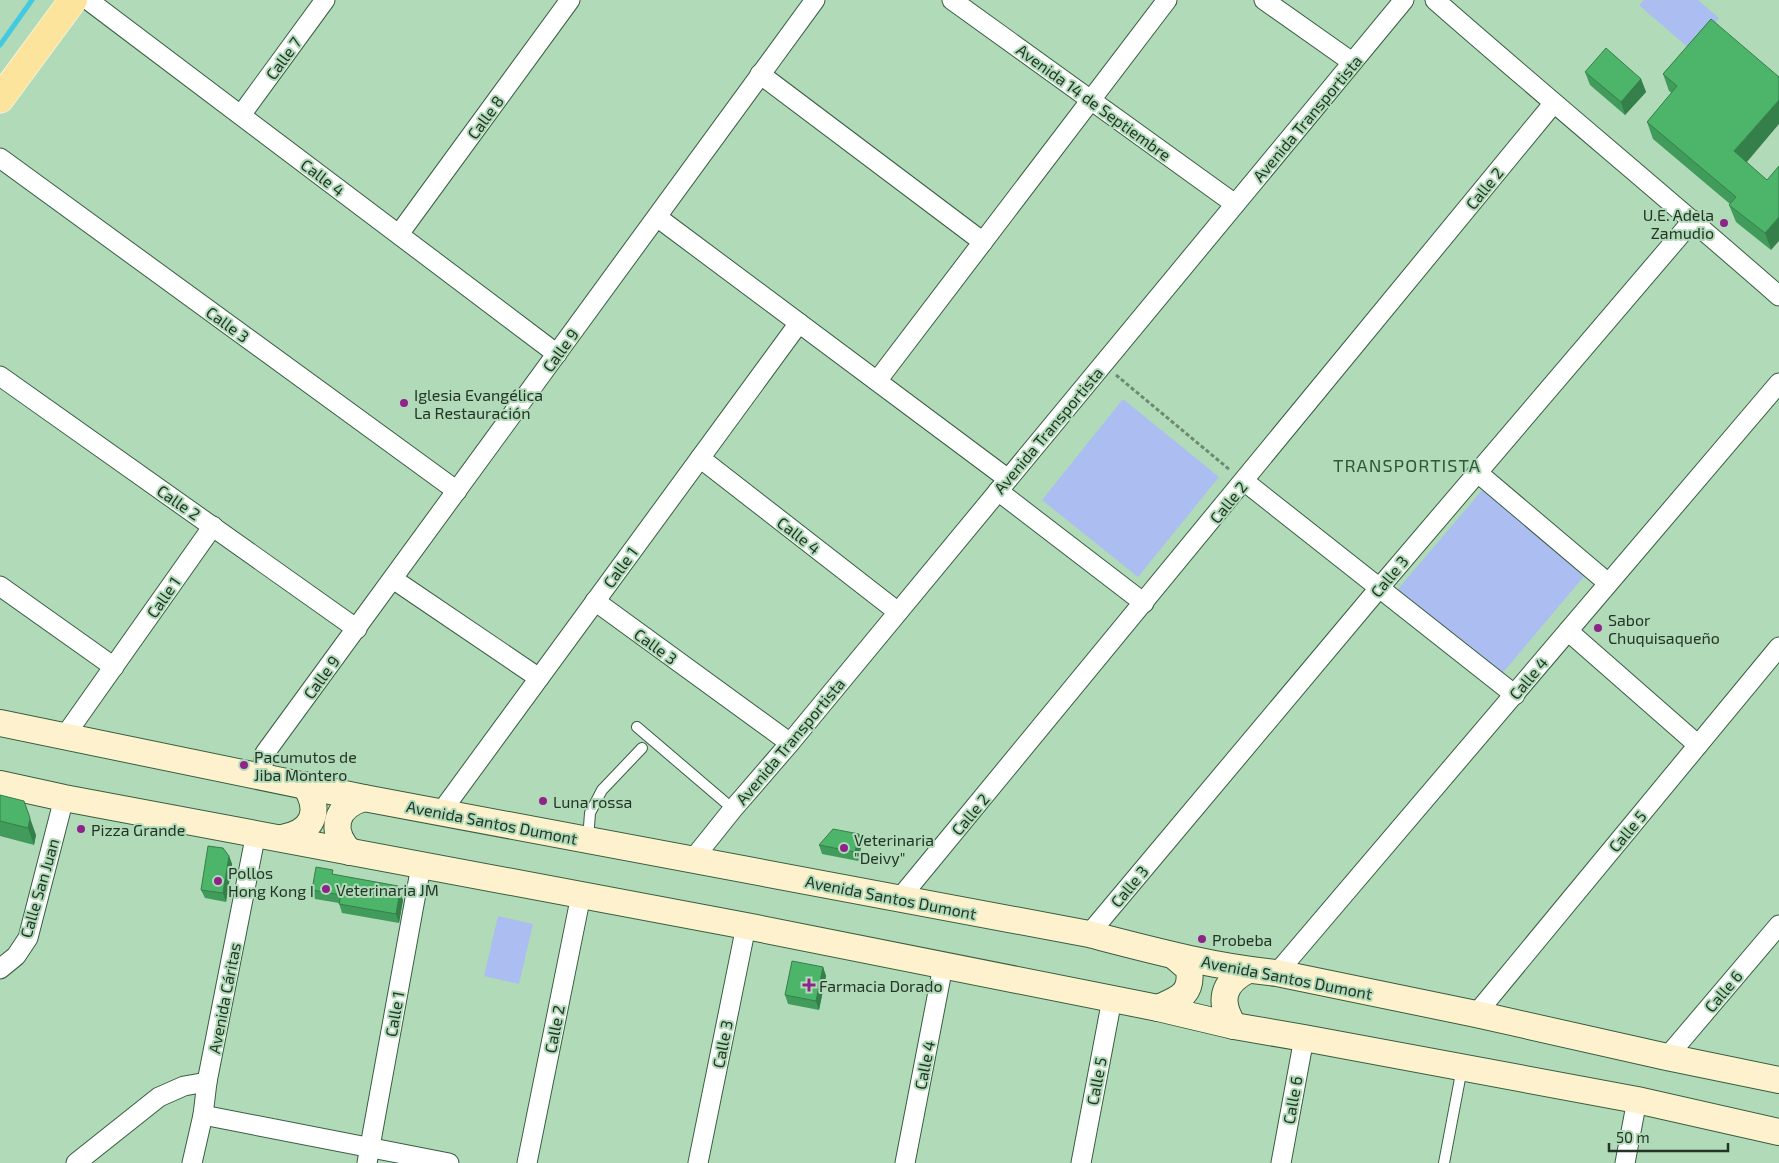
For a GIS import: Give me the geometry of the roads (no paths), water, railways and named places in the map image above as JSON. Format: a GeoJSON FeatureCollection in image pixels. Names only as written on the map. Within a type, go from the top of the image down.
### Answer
{"type":"FeatureCollection","features":[{"type":"Feature","properties":{"kind":"main road"},"geometry":{"type":"LineString","coordinates":[[0,99],[73,0]]}},
{"type":"Feature","properties":{"kind":"main road","name":"Avenida Santos Dumont"},"geometry":{"type":"LineString","coordinates":[[0,723],[364,798],[1088,934],[1174,956],[1248,970],[1277,973],[1779,1080]]}},
{"type":"Feature","properties":{"kind":"main road"},"geometry":{"type":"LineString","coordinates":[[0,784],[64,798],[256,833],[421,866],[746,926],[1158,1008],[1234,1026],[1637,1100],[1779,1132]]}},
{"type":"Feature","properties":{"kind":"main road"},"geometry":{"type":"LineString","coordinates":[[282,838],[297,835],[308,826],[314,812],[313,798],[306,785]]}},
{"type":"Feature","properties":{"kind":"main road"},"geometry":{"type":"LineString","coordinates":[[350,852],[342,843],[338,832],[338,820],[344,809],[353,801],[364,798]]}},
{"type":"Feature","properties":{"kind":"main road"},"geometry":{"type":"LineString","coordinates":[[1158,1008],[1178,999],[1186,993],[1191,980],[1189,969],[1174,956]]}},
{"type":"Feature","properties":{"kind":"main road"},"geometry":{"type":"LineString","coordinates":[[1234,1026],[1226,1015],[1224,1001],[1227,987],[1236,976],[1248,970]]}},
{"type":"Feature","properties":{"kind":"street","name":"Calle 4"},"geometry":{"type":"LineString","coordinates":[[88,0],[557,354]]}},
{"type":"Feature","properties":{"kind":"street","name":"Calle 7"},"geometry":{"type":"LineString","coordinates":[[242,116],[325,0]]}},
{"type":"Feature","properties":{"kind":"street","name":"Calle 8"},"geometry":{"type":"LineString","coordinates":[[399,234],[570,0]]}},
{"type":"Feature","properties":{"kind":"street","name":"Calle 9"},"geometry":{"type":"LineString","coordinates":[[261,777],[265,753],[815,0]]}},
{"type":"Feature","properties":{"kind":"street","name":"Avenida 14 de Septiembre"},"geometry":{"type":"LineString","coordinates":[[952,0],[1235,204]]}},
{"type":"Feature","properties":{"kind":"street"},"geometry":{"type":"LineString","coordinates":[[877,382],[1167,0]]}},
{"type":"Feature","properties":{"kind":"street"},"geometry":{"type":"LineString","coordinates":[[1264,0],[1352,62]]}},
{"type":"Feature","properties":{"kind":"street","name":"Avenida Transportista"},"geometry":{"type":"LineString","coordinates":[[693,859],[1404,0]]}},
{"type":"Feature","properties":{"kind":"street"},"geometry":{"type":"LineString","coordinates":[[1434,0],[1553,104],[1693,220],[1779,296]]}},
{"type":"Feature","properties":{"kind":"street"},"geometry":{"type":"LineString","coordinates":[[760,74],[983,242]]}},
{"type":"Feature","properties":{"kind":"street","name":"Calle 2"},"geometry":{"type":"LineString","coordinates":[[900,898],[1553,104]]}},
{"type":"Feature","properties":{"kind":"street","name":"Calle 3"},"geometry":{"type":"LineString","coordinates":[[0,158],[457,491]]}},
{"type":"Feature","properties":{"kind":"street"},"geometry":{"type":"LineString","coordinates":[[657,216],[877,382],[1144,603]]}},
{"type":"Feature","properties":{"kind":"street","name":"Calle 3"},"geometry":{"type":"LineString","coordinates":[[1088,934],[1380,587],[1693,220]]}},
{"type":"Feature","properties":{"kind":"street","name":"Calle 1"},"geometry":{"type":"LineString","coordinates":[[440,812],[799,323]]}},
{"type":"Feature","properties":{"kind":"street","name":"Calle 2"},"geometry":{"type":"LineString","coordinates":[[0,376],[357,629]]}},
{"type":"Feature","properties":{"kind":"street","name":"Calle 4"},"geometry":{"type":"LineString","coordinates":[[1277,973],[1779,383]]}},
{"type":"Feature","properties":{"kind":"street","name":"Calle 4"},"geometry":{"type":"LineString","coordinates":[[700,458],[898,612]]}},
{"type":"Feature","properties":{"kind":"street"},"geometry":{"type":"LineString","coordinates":[[1478,473],[1608,583]]}},
{"type":"Feature","properties":{"kind":"street"},"geometry":{"type":"LineString","coordinates":[[1244,481],[1515,694]]}},
{"type":"Feature","properties":{"kind":"street","name":"Calle 1"},"geometry":{"type":"LineString","coordinates":[[64,737],[213,526]]}},
{"type":"Feature","properties":{"kind":"street"},"geometry":{"type":"LineString","coordinates":[[393,578],[539,678]]}},
{"type":"Feature","properties":{"kind":"street"},"geometry":{"type":"LineString","coordinates":[[0,586],[114,667]]}},
{"type":"Feature","properties":{"kind":"street","name":"Calle 3"},"geometry":{"type":"LineString","coordinates":[[595,601],[790,743]]}},
{"type":"Feature","properties":{"kind":"street"},"geometry":{"type":"LineString","coordinates":[[1568,630],[1698,745]]}},
{"type":"Feature","properties":{"kind":"street","name":"Calle 5"},"geometry":{"type":"LineString","coordinates":[[1476,1014],[1779,647]]}},
{"type":"Feature","properties":{"kind":"street","name":"Calle San Juan"},"geometry":{"type":"LineString","coordinates":[[0,969],[16,956],[28,938],[64,798]]}},
{"type":"Feature","properties":{"kind":"street","name":"Avenida Cáritas"},"geometry":{"type":"LineString","coordinates":[[192,1163],[203,1115],[207,1082],[256,833]]}},
{"type":"Feature","properties":{"kind":"street","name":"Calle 1"},"geometry":{"type":"LineString","coordinates":[[368,1155],[421,866]]}},
{"type":"Feature","properties":{"kind":"street","name":"Calle 2"},"geometry":{"type":"LineString","coordinates":[[527,1163],[580,896]]}},
{"type":"Feature","properties":{"kind":"street","name":"Calle 6"},"geometry":{"type":"LineString","coordinates":[[1667,1057],[1779,925]]}},
{"type":"Feature","properties":{"kind":"street","name":"Calle 3"},"geometry":{"type":"LineString","coordinates":[[698,1163],[746,926]]}},
{"type":"Feature","properties":{"kind":"street","name":"Calle 4"},"geometry":{"type":"LineString","coordinates":[[905,1163],[943,966]]}},
{"type":"Feature","properties":{"kind":"street","name":"Calle 5"},"geometry":{"type":"LineString","coordinates":[[1080,1163],[1112,999]]}},
{"type":"Feature","properties":{"kind":"street","name":"Calle 6"},"geometry":{"type":"LineString","coordinates":[[1281,1163],[1304,1038]]}},
{"type":"Feature","properties":{"kind":"street"},"geometry":{"type":"LineString","coordinates":[[76,1163],[159,1097],[184,1086],[207,1082]]}},
{"type":"Feature","properties":{"kind":"street"},"geometry":{"type":"LineString","coordinates":[[1625,1163],[1637,1100]]}},
{"type":"Feature","properties":{"kind":"street"},"geometry":{"type":"LineString","coordinates":[[203,1115],[368,1155],[449,1163]]}},
{"type":"Feature","properties":{"kind":"lane"},"geometry":{"type":"LineString","coordinates":[[637,727],[733,809]]}},
{"type":"Feature","properties":{"kind":"lane"},"geometry":{"type":"LineString","coordinates":[[588,841],[590,813],[602,790],[642,748]]}},
{"type":"Feature","properties":{"kind":"lane"},"geometry":{"type":"LineString","coordinates":[[1444,1163],[1462,1068]]}},
{"type":"Feature","properties":{"kind":"waterway"},"geometry":{"type":"LineString","coordinates":[[0,45],[32,0]]}},
{"type":"Feature","properties":{"kind":"place","name":"U.E. Adela Zamudio"},"geometry":{"type":"Point","coordinates":[1724,223]}},
{"type":"Feature","properties":{"kind":"place","name":"Iglesia Evangélica La Restauración"},"geometry":{"type":"Point","coordinates":[404,403]}},
{"type":"Feature","properties":{"kind":"place","name":"Sabor Chuquisaqueño"},"geometry":{"type":"Point","coordinates":[1598,628]}},
{"type":"Feature","properties":{"kind":"place","name":"Pacumutos de Jiba Montero"},"geometry":{"type":"Point","coordinates":[244,765]}},
{"type":"Feature","properties":{"kind":"place","name":"Luna rossa"},"geometry":{"type":"Point","coordinates":[543,801]}},
{"type":"Feature","properties":{"kind":"place","name":"Pizza Grande"},"geometry":{"type":"Point","coordinates":[81,829]}},
{"type":"Feature","properties":{"kind":"place","name":"Veterinaria \"Deivy\""},"geometry":{"type":"Point","coordinates":[844,848]}},
{"type":"Feature","properties":{"kind":"place","name":"Pollos Hong Kong I"},"geometry":{"type":"Point","coordinates":[218,881]}},
{"type":"Feature","properties":{"kind":"place","name":"Veterinaria JM"},"geometry":{"type":"Point","coordinates":[326,889]}},
{"type":"Feature","properties":{"kind":"place","name":"Probeba"},"geometry":{"type":"Point","coordinates":[1202,939]}},
{"type":"Feature","properties":{"kind":"place","name":"Farmacia Dorado"},"geometry":{"type":"Point","coordinates":[809,985]}},
{"type":"Feature","properties":{"kind":"district","name":"TRANSPORTISTA"},"geometry":{"type":"Point","coordinates":[1407,465]}}]}
